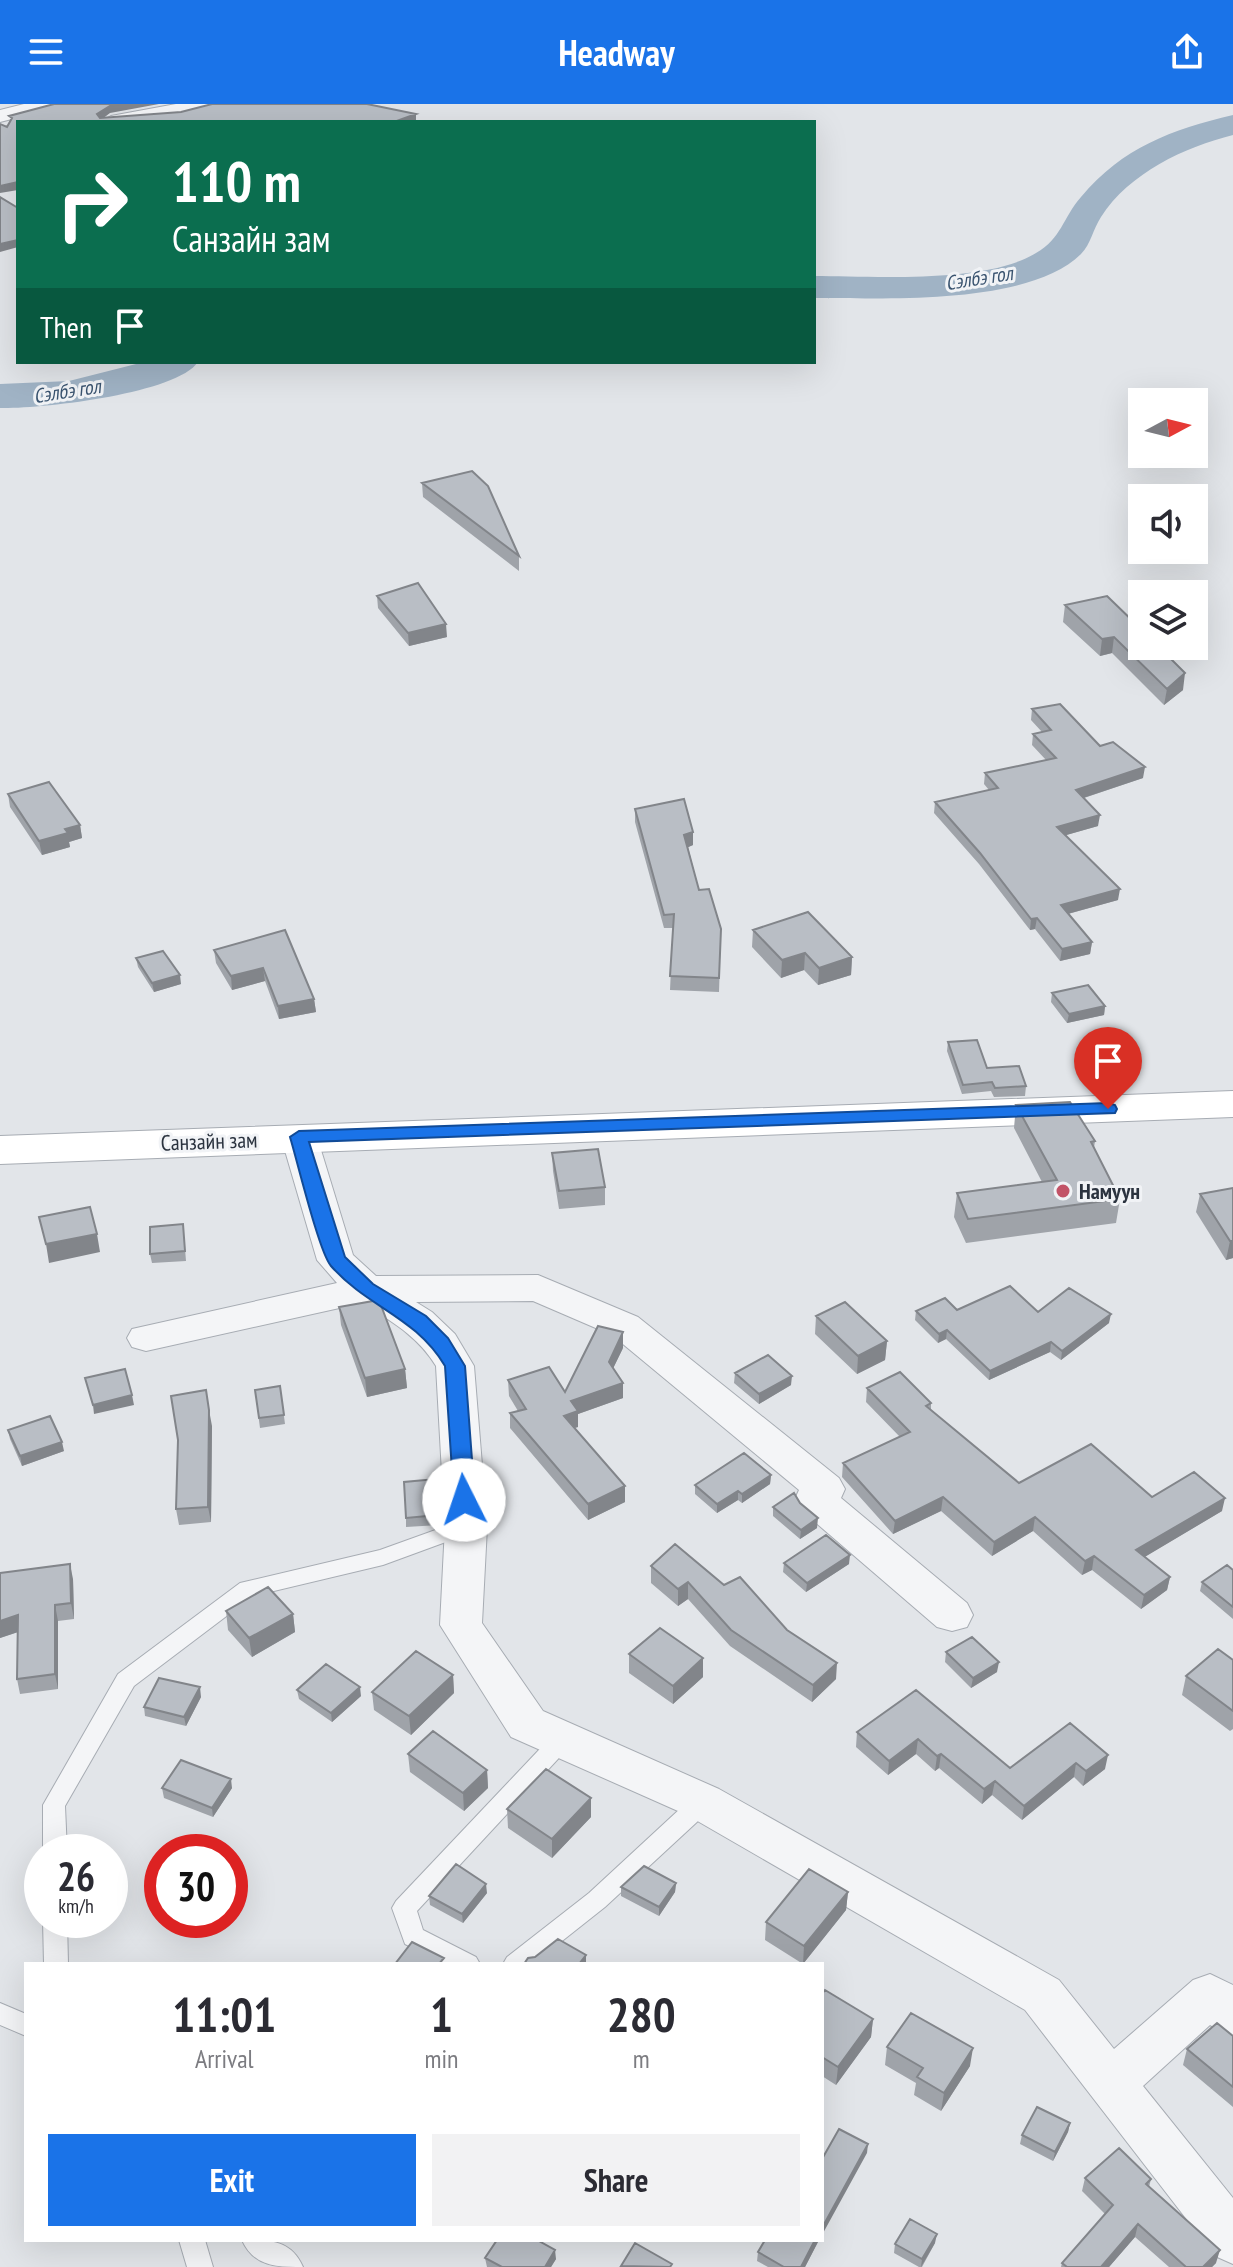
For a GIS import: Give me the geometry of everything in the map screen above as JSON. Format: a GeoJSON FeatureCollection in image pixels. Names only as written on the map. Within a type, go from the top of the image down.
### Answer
{"type":"FeatureCollection","features":[{"type":"Feature","properties":{"kind":"main road","name":"Санзайн зам"},"geometry":{"type":"LineString","coordinates":[[0,1150],[1233,1104]]}},
{"type":"Feature","properties":{"kind":"street"},"geometry":{"type":"LineString","coordinates":[[0,116],[48,104]]}},
{"type":"Feature","properties":{"kind":"street"},"geometry":{"type":"LineString","coordinates":[[122,120],[208,104]]}},
{"type":"Feature","properties":{"kind":"street"},"geometry":{"type":"LineString","coordinates":[[299,1137],[336,1260],[367,1289],[419,1321],[441,1343],[455,1366],[466,1527],[461,1625],[527,1724],[703,1802],[1042,1995],[1233,2239]]}},
{"type":"Feature","properties":{"kind":"street"},"geometry":{"type":"LineString","coordinates":[[146,1338],[367,1289],[538,1288],[625,1326],[825,1489],[815,1499],[952,1615]]}},
{"type":"Feature","properties":{"kind":"street"},"geometry":{"type":"LineString","coordinates":[[1111,2083],[1210,1995],[1233,2015]]}},
{"type":"Feature","properties":{"kind":"lane"},"geometry":{"type":"LineString","coordinates":[[55,1834],[54,1805],[126,1680],[247,1589],[383,1557],[466,1527]]}},
{"type":"Feature","properties":{"kind":"lane"},"geometry":{"type":"LineString","coordinates":[[464,1962],[413,1937],[404,1908],[562,1740]]}},
{"type":"Feature","properties":{"kind":"lane"},"geometry":{"type":"LineString","coordinates":[[518,1962],[597,1900],[703,1802]]}},
{"type":"Feature","properties":{"kind":"lane"},"geometry":{"type":"LineString","coordinates":[[55,1938],[56,1962]]}},
{"type":"Feature","properties":{"kind":"lane"},"geometry":{"type":"LineString","coordinates":[[0,2014],[24,2024]]}},
{"type":"Feature","properties":{"kind":"lane"},"geometry":{"type":"LineString","coordinates":[[193,2242],[200,2267]]}},
{"type":"Feature","properties":{"kind":"lane"},"geometry":{"type":"LineString","coordinates":[[258,2242],[290,2267]]}},
{"type":"Feature","properties":{"kind":"building"},"geometry":{"type":"Polygon","coordinates":[[[54,104],[120,104],[97,114],[100,118],[181,112],[212,104],[367,104],[416,114],[400,120],[16,120],[16,182],[0,186],[0,124],[7,127],[12,118],[9,116],[54,104]]]}},
{"type":"Feature","properties":{"kind":"building"},"geometry":{"type":"Polygon","coordinates":[[[0,197],[16,207],[16,240],[0,244],[0,197]]]}},
{"type":"Feature","properties":{"kind":"building"},"geometry":{"type":"Polygon","coordinates":[[[472,471],[488,486],[519,556],[422,483],[472,471]]]}},
{"type":"Feature","properties":{"kind":"building"},"geometry":{"type":"Polygon","coordinates":[[[418,583],[446,624],[408,633],[377,596],[418,583]]]}},
{"type":"Feature","properties":{"kind":"building"},"geometry":{"type":"Polygon","coordinates":[[[1107,596],[1128,616],[1128,651],[1114,637],[1102,639],[1065,605],[1107,596]]]}},
{"type":"Feature","properties":{"kind":"building"},"geometry":{"type":"Polygon","coordinates":[[[1137,660],[1172,660],[1185,673],[1167,689],[1137,660]]]}},
{"type":"Feature","properties":{"kind":"building"},"geometry":{"type":"Polygon","coordinates":[[[1060,704],[1100,746],[1113,742],[1145,767],[1076,790],[1100,815],[1057,827],[1120,889],[1061,905],[1092,942],[1062,949],[1037,918],[1031,919],[980,853],[935,802],[998,788],[985,773],[1056,758],[1033,734],[1051,730],[1032,709],[1060,704]]]}},
{"type":"Feature","properties":{"kind":"building"},"geometry":{"type":"Polygon","coordinates":[[[49,782],[80,825],[65,829],[68,833],[39,841],[8,794],[49,782]]]}},
{"type":"Feature","properties":{"kind":"building"},"geometry":{"type":"Polygon","coordinates":[[[684,799],[693,832],[684,835],[699,890],[709,889],[721,929],[719,978],[670,976],[674,914],[664,915],[635,809],[684,799]]]}},
{"type":"Feature","properties":{"kind":"building"},"geometry":{"type":"Polygon","coordinates":[[[808,912],[852,957],[819,968],[805,953],[782,960],[753,930],[808,912]]]}},
{"type":"Feature","properties":{"kind":"building"},"geometry":{"type":"Polygon","coordinates":[[[285,930],[314,999],[278,1006],[263,968],[231,976],[214,950],[285,930]]]}},
{"type":"Feature","properties":{"kind":"building"},"geometry":{"type":"Polygon","coordinates":[[[163,951],[180,975],[152,983],[136,958],[163,951]]]}},
{"type":"Feature","properties":{"kind":"building"},"geometry":{"type":"Polygon","coordinates":[[[1088,985],[1105,1006],[1069,1014],[1052,993],[1088,985]]]}},
{"type":"Feature","properties":{"kind":"building"},"geometry":{"type":"Polygon","coordinates":[[[977,1040],[987,1068],[1019,1066],[1026,1086],[995,1088],[992,1082],[963,1085],[948,1042],[977,1040]]]}},
{"type":"Feature","properties":{"kind":"building"},"geometry":{"type":"Polygon","coordinates":[[[1070,1102],[1095,1141],[1091,1142],[1120,1199],[968,1219],[957,1193],[1057,1180],[1016,1105],[1070,1102]]]}},
{"type":"Feature","properties":{"kind":"building"},"geometry":{"type":"Polygon","coordinates":[[[598,1149],[605,1187],[559,1191],[552,1153],[598,1149]]]}},
{"type":"Feature","properties":{"kind":"building"},"geometry":{"type":"Polygon","coordinates":[[[1233,1188],[1233,1241],[1230,1241],[1200,1194],[1233,1188]]]}},
{"type":"Feature","properties":{"kind":"building"},"geometry":{"type":"Polygon","coordinates":[[[90,1207],[97,1234],[46,1244],[39,1217],[90,1207]]]}},
{"type":"Feature","properties":{"kind":"building"},"geometry":{"type":"Polygon","coordinates":[[[183,1224],[185,1251],[150,1254],[150,1227],[183,1224]]]}},
{"type":"Feature","properties":{"kind":"building"},"geometry":{"type":"Polygon","coordinates":[[[1010,1286],[1038,1312],[1069,1288],[1111,1314],[1062,1351],[1051,1342],[990,1371],[947,1330],[939,1334],[916,1311],[945,1298],[957,1310],[1010,1286]]]}},
{"type":"Feature","properties":{"kind":"building"},"geometry":{"type":"Polygon","coordinates":[[[379,1300],[405,1369],[365,1378],[339,1307],[379,1300]]]}},
{"type":"Feature","properties":{"kind":"building"},"geometry":{"type":"Polygon","coordinates":[[[845,1302],[887,1341],[858,1356],[816,1316],[845,1302]]]}},
{"type":"Feature","properties":{"kind":"building"},"geometry":{"type":"Polygon","coordinates":[[[598,1326],[623,1332],[609,1362],[623,1383],[571,1401],[578,1411],[564,1416],[625,1486],[588,1504],[510,1413],[526,1409],[508,1380],[549,1367],[565,1392],[598,1326]]]}},
{"type":"Feature","properties":{"kind":"building"},"geometry":{"type":"Polygon","coordinates":[[[768,1355],[792,1376],[759,1394],[735,1373],[768,1355]]]}},
{"type":"Feature","properties":{"kind":"building"},"geometry":{"type":"Polygon","coordinates":[[[125,1369],[132,1395],[93,1405],[85,1378],[125,1369]]]}},
{"type":"Feature","properties":{"kind":"building"},"geometry":{"type":"Polygon","coordinates":[[[900,1372],[931,1403],[926,1406],[1019,1483],[1091,1444],[1152,1497],[1194,1472],[1225,1498],[1136,1550],[1170,1577],[1144,1595],[1094,1556],[1085,1561],[1035,1517],[994,1542],[943,1497],[895,1521],[843,1463],[910,1432],[867,1388],[900,1372]]]}},
{"type":"Feature","properties":{"kind":"building"},"geometry":{"type":"Polygon","coordinates":[[[280,1386],[284,1415],[259,1418],[255,1390],[280,1386]]]}},
{"type":"Feature","properties":{"kind":"building"},"geometry":{"type":"Polygon","coordinates":[[[206,1390],[209,1410],[208,1507],[176,1509],[178,1440],[171,1396],[206,1390]]]}},
{"type":"Feature","properties":{"kind":"building"},"geometry":{"type":"Polygon","coordinates":[[[50,1416],[62,1442],[20,1456],[8,1430],[50,1416]]]}},
{"type":"Feature","properties":{"kind":"building"},"geometry":{"type":"Polygon","coordinates":[[[744,1453],[771,1475],[742,1494],[738,1491],[717,1504],[695,1485],[744,1453]]]}},
{"type":"Feature","properties":{"kind":"building"},"geometry":{"type":"Polygon","coordinates":[[[436,1479],[438,1515],[406,1518],[404,1482],[436,1479]]]}},
{"type":"Feature","properties":{"kind":"building"},"geometry":{"type":"Polygon","coordinates":[[[794,1493],[800,1503],[818,1518],[801,1530],[773,1507],[794,1493]]]}},
{"type":"Feature","properties":{"kind":"building"},"geometry":{"type":"Polygon","coordinates":[[[826,1535],[850,1555],[807,1583],[784,1563],[826,1535]]]}},
{"type":"Feature","properties":{"kind":"building"},"geometry":{"type":"Polygon","coordinates":[[[675,1544],[724,1585],[740,1577],[787,1630],[837,1663],[813,1685],[731,1630],[688,1582],[678,1589],[651,1566],[675,1544]]]}},
{"type":"Feature","properties":{"kind":"building"},"geometry":{"type":"Polygon","coordinates":[[[70,1564],[71,1603],[55,1605],[55,1674],[17,1679],[18,1615],[0,1621],[0,1573],[70,1564]]]}},
{"type":"Feature","properties":{"kind":"building"},"geometry":{"type":"Polygon","coordinates":[[[1227,1565],[1233,1570],[1233,1607],[1202,1582],[1227,1565]]]}},
{"type":"Feature","properties":{"kind":"building"},"geometry":{"type":"Polygon","coordinates":[[[268,1587],[293,1614],[249,1638],[226,1611],[268,1587]]]}},
{"type":"Feature","properties":{"kind":"building"},"geometry":{"type":"Polygon","coordinates":[[[660,1628],[703,1658],[673,1686],[629,1654],[660,1628]]]}},
{"type":"Feature","properties":{"kind":"building"},"geometry":{"type":"Polygon","coordinates":[[[972,1637],[999,1662],[973,1678],[946,1652],[972,1637]]]}},
{"type":"Feature","properties":{"kind":"building"},"geometry":{"type":"Polygon","coordinates":[[[1218,1649],[1233,1660],[1233,1711],[1186,1676],[1218,1649]]]}},
{"type":"Feature","properties":{"kind":"building"},"geometry":{"type":"Polygon","coordinates":[[[416,1651],[453,1675],[409,1716],[372,1692],[416,1651]]]}},
{"type":"Feature","properties":{"kind":"building"},"geometry":{"type":"Polygon","coordinates":[[[326,1664],[360,1687],[331,1713],[297,1690],[326,1664]]]}},
{"type":"Feature","properties":{"kind":"building"},"geometry":{"type":"Polygon","coordinates":[[[159,1678],[200,1687],[184,1717],[144,1707],[159,1678]]]}},
{"type":"Feature","properties":{"kind":"building"},"geometry":{"type":"Polygon","coordinates":[[[916,1690],[1010,1768],[1070,1723],[1108,1755],[1086,1771],[1076,1763],[1024,1806],[995,1781],[984,1789],[918,1739],[889,1761],[857,1732],[916,1690]]]}},
{"type":"Feature","properties":{"kind":"building"},"geometry":{"type":"Polygon","coordinates":[[[433,1731],[487,1770],[463,1793],[408,1754],[433,1731]]]}},
{"type":"Feature","properties":{"kind":"building"},"geometry":{"type":"Polygon","coordinates":[[[181,1760],[231,1779],[212,1808],[162,1788],[181,1760]]]}},
{"type":"Feature","properties":{"kind":"building"},"geometry":{"type":"Polygon","coordinates":[[[546,1769],[591,1798],[552,1839],[507,1809],[546,1769]]]}},
{"type":"Feature","properties":{"kind":"building"},"geometry":{"type":"Polygon","coordinates":[[[456,1864],[486,1884],[462,1914],[429,1896],[456,1864]]]}},
{"type":"Feature","properties":{"kind":"building"},"geometry":{"type":"Polygon","coordinates":[[[644,1866],[676,1883],[659,1907],[621,1887],[644,1866]]]}},
{"type":"Feature","properties":{"kind":"building"},"geometry":{"type":"Polygon","coordinates":[[[809,1869],[848,1892],[804,1946],[766,1922],[809,1869]]]}},
{"type":"Feature","properties":{"kind":"building"},"geometry":{"type":"Polygon","coordinates":[[[558,1939],[586,1955],[581,1962],[525,1962],[558,1939]]]}},
{"type":"Feature","properties":{"kind":"building"},"geometry":{"type":"Polygon","coordinates":[[[412,1942],[444,1958],[441,1962],[397,1962],[412,1942]]]}},
{"type":"Feature","properties":{"kind":"building"},"geometry":{"type":"Polygon","coordinates":[[[824,1991],[873,2019],[838,2067],[824,2058],[824,1991]]]}},
{"type":"Feature","properties":{"kind":"building"},"geometry":{"type":"Polygon","coordinates":[[[911,2013],[973,2048],[944,2093],[917,2077],[923,2068],[887,2047],[911,2013]]]}},
{"type":"Feature","properties":{"kind":"building"},"geometry":{"type":"Polygon","coordinates":[[[1217,2023],[1233,2036],[1233,2087],[1187,2049],[1217,2023]]]}},
{"type":"Feature","properties":{"kind":"building"},"geometry":{"type":"Polygon","coordinates":[[[1037,2107],[1070,2123],[1055,2152],[1022,2135],[1037,2107]]]}},
{"type":"Feature","properties":{"kind":"building"},"geometry":{"type":"Polygon","coordinates":[[[839,2129],[868,2144],[824,2224],[824,2155],[839,2129]]]}},
{"type":"Feature","properties":{"kind":"building"},"geometry":{"type":"Polygon","coordinates":[[[1119,2148],[1151,2179],[1146,2184],[1220,2250],[1203,2267],[1186,2267],[1138,2224],[1101,2267],[1067,2267],[1062,2263],[1113,2205],[1085,2178],[1119,2148]]]}},
{"type":"Feature","properties":{"kind":"building"},"geometry":{"type":"Polygon","coordinates":[[[910,2219],[937,2234],[922,2259],[895,2244],[910,2219]]]}},
{"type":"Feature","properties":{"kind":"building"},"geometry":{"type":"Polygon","coordinates":[[[496,2242],[541,2242],[555,2250],[545,2267],[502,2267],[485,2258],[496,2242]]]}},
{"type":"Feature","properties":{"kind":"building"},"geometry":{"type":"Polygon","coordinates":[[[764,2242],[814,2242],[801,2267],[784,2267],[758,2252],[764,2242]]]}},
{"type":"Feature","properties":{"kind":"building"},"geometry":{"type":"Polygon","coordinates":[[[635,2243],[672,2264],[670,2267],[621,2266],[635,2243]]]}},
{"type":"Feature","properties":{"kind":"waterway","name":"Сэлбэ гол"},"geometry":{"type":"LineString","coordinates":[[816,287],[948,285],[1018,273],[1047,262],[1068,247],[1094,203],[1131,170],[1186,137],[1233,125]]}},
{"type":"Feature","properties":{"kind":"waterway","name":"Сэлбэ гол"},"geometry":{"type":"LineString","coordinates":[[0,396],[23,397],[91,389],[173,364]]}},
{"type":"Feature","properties":{"kind":"place","name":"Намуун"},"geometry":{"type":"Point","coordinates":[1063,1191]}},
{"type":"Feature","properties":{"kind":"route"},"geometry":{"type":"LineString","coordinates":[[464,1500],[455,1366],[441,1343],[419,1321],[367,1289],[336,1260],[299,1137],[1108,1109]]}}]}
